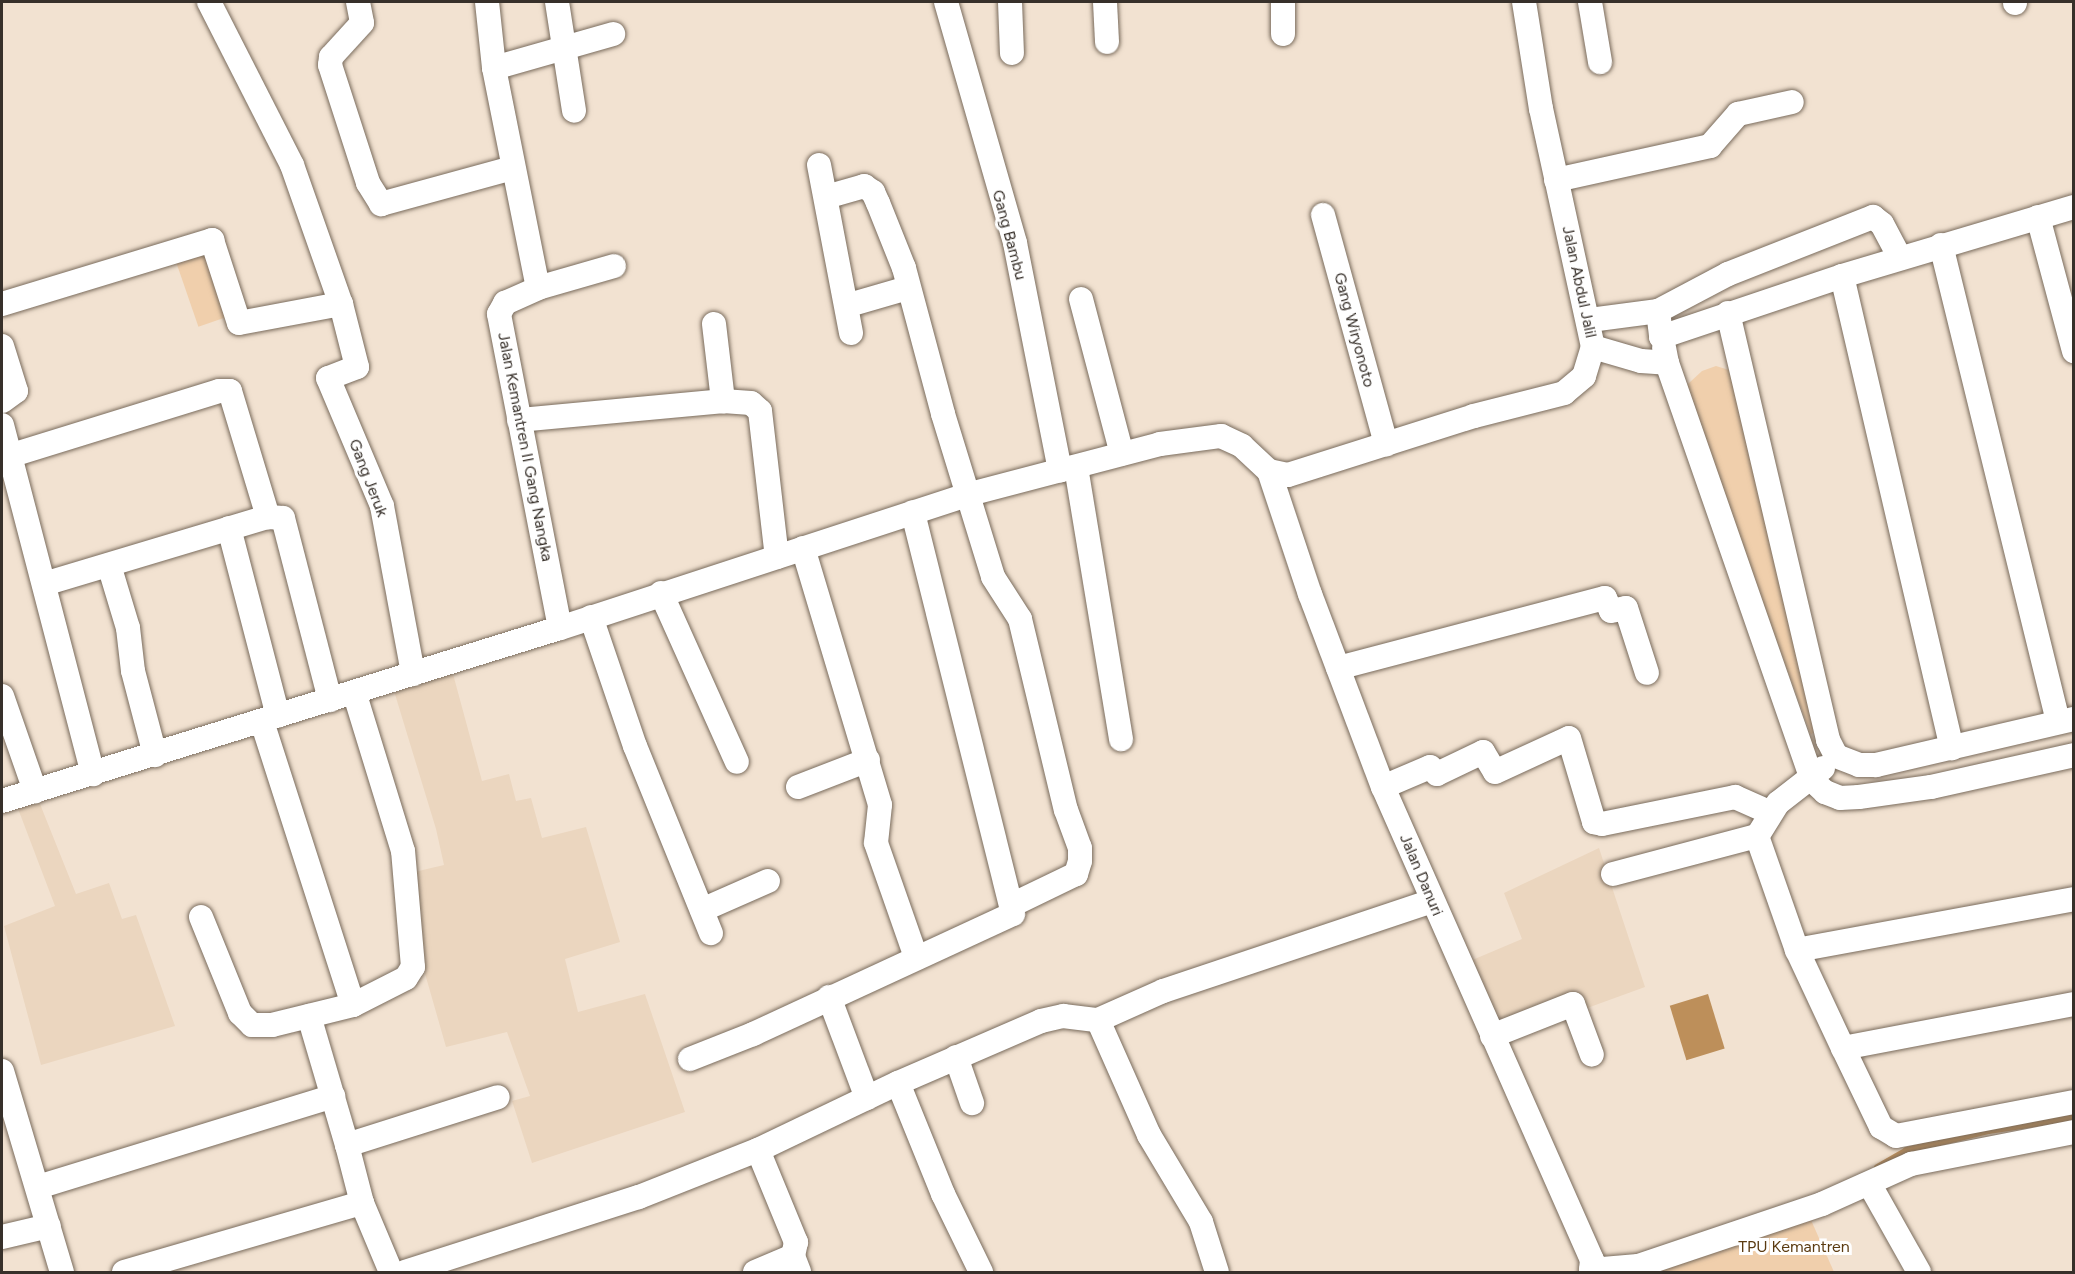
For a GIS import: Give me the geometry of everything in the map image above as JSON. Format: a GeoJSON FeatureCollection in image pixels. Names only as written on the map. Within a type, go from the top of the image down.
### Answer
{"type":"FeatureCollection","features":[{"type":"Feature","properties":{"kind":"street"},"geometry":{"type":"LineString","coordinates":[[2,304],[212,240],[239,323],[341,304],[292,165],[209,2]]}},
{"type":"Feature","properties":{"kind":"street"},"geometry":{"type":"LineString","coordinates":[[358,2],[362,23],[331,57],[330,65],[368,183],[381,204],[513,168]]}},
{"type":"Feature","properties":{"kind":"street"},"geometry":{"type":"LineString","coordinates":[[487,2],[494,68],[538,288]]}},
{"type":"Feature","properties":{"kind":"street"},"geometry":{"type":"LineString","coordinates":[[557,2],[562,51],[574,111]]}},
{"type":"Feature","properties":{"kind":"street","name":"Gang Bambu"},"geometry":{"type":"LineString","coordinates":[[946,2],[1015,243],[1068,469],[1121,739]]}},
{"type":"Feature","properties":{"kind":"street"},"geometry":{"type":"LineString","coordinates":[[1010,2],[1012,53]]}},
{"type":"Feature","properties":{"kind":"street"},"geometry":{"type":"LineString","coordinates":[[1105,2],[1107,42]]}},
{"type":"Feature","properties":{"kind":"street"},"geometry":{"type":"LineString","coordinates":[[1283,2],[1283,34]]}},
{"type":"Feature","properties":{"kind":"street","name":"Jalan Abdul Jalil"},"geometry":{"type":"LineString","coordinates":[[1269,471],[1288,475],[1386,444],[1564,393],[1584,376],[1593,347],[1590,320],[1556,180],[1524,2]]}},
{"type":"Feature","properties":{"kind":"street"},"geometry":{"type":"LineString","coordinates":[[1590,2],[1600,62]]}},
{"type":"Feature","properties":{"kind":"street"},"geometry":{"type":"LineString","coordinates":[[494,68],[562,51],[613,34]]}},
{"type":"Feature","properties":{"kind":"street"},"geometry":{"type":"LineString","coordinates":[[1556,180],[1710,146],[1738,114],[1792,102]]}},
{"type":"Feature","properties":{"kind":"street"},"geometry":{"type":"LineString","coordinates":[[819,165],[849,305],[851,333]]}},
{"type":"Feature","properties":{"kind":"street"},"geometry":{"type":"LineString","coordinates":[[826,197],[864,186],[873,192],[908,288],[943,414],[970,494],[993,577],[1020,619],[1066,810],[1080,848],[1076,874],[1012,905]]}},
{"type":"Feature","properties":{"kind":"street"},"geometry":{"type":"LineString","coordinates":[[1661,337],[1842,276],[2073,207]]}},
{"type":"Feature","properties":{"kind":"street","name":"Gang Wiryonoto"},"geometry":{"type":"LineString","coordinates":[[1323,215],[1386,444]]}},
{"type":"Feature","properties":{"kind":"street"},"geometry":{"type":"LineString","coordinates":[[2038,217],[2073,351]]}},
{"type":"Feature","properties":{"kind":"street"},"geometry":{"type":"LineString","coordinates":[[1590,320],[1658,311],[1728,274],[1866,219],[1874,218],[1882,224],[1900,258]]}},
{"type":"Feature","properties":{"kind":"street"},"geometry":{"type":"LineString","coordinates":[[1728,313],[1827,740],[1836,756],[1858,765],[1876,765],[2066,720],[1941,245]]}},
{"type":"Feature","properties":{"kind":"street","name":"Jalan Kemantren II Gang Nangka"},"geometry":{"type":"LineString","coordinates":[[560,628],[499,314],[505,303],[538,288],[614,266]]}},
{"type":"Feature","properties":{"kind":"street"},"geometry":{"type":"LineString","coordinates":[[1842,276],[1952,748]]}},
{"type":"Feature","properties":{"kind":"street"},"geometry":{"type":"LineString","coordinates":[[849,305],[908,288]]}},
{"type":"Feature","properties":{"kind":"street"},"geometry":{"type":"LineString","coordinates":[[1080,298],[1122,454]]}},
{"type":"Feature","properties":{"kind":"street","name":"Gang Jeruk"},"geometry":{"type":"LineString","coordinates":[[341,304],[357,367],[328,378],[382,506],[413,674]]}},
{"type":"Feature","properties":{"kind":"street"},"geometry":{"type":"LineString","coordinates":[[1658,311],[1667,363],[1812,780],[1840,798],[1859,797],[1931,787],[2073,755]]}},
{"type":"Feature","properties":{"kind":"street"},"geometry":{"type":"LineString","coordinates":[[714,324],[723,400]]}},
{"type":"Feature","properties":{"kind":"street"},"geometry":{"type":"LineString","coordinates":[[2,346],[16,391],[2,401]]}},
{"type":"Feature","properties":{"kind":"street"},"geometry":{"type":"LineString","coordinates":[[1593,347],[1641,361],[1667,363]]}},
{"type":"Feature","properties":{"kind":"street"},"geometry":{"type":"LineString","coordinates":[[9,456],[219,391],[230,391],[268,517]]}},
{"type":"Feature","properties":{"kind":"street"},"geometry":{"type":"LineString","coordinates":[[519,420],[723,400],[751,403],[760,411],[777,557]]}},
{"type":"Feature","properties":{"kind":"street"},"geometry":{"type":"LineString","coordinates":[[2,429],[93,774]]}},
{"type":"Feature","properties":{"kind":"street"},"geometry":{"type":"LineString","coordinates":[[2,801],[560,628],[661,593],[970,494],[1160,444],[1221,436],[1242,446],[1269,471]]}},
{"type":"Feature","properties":{"kind":"street","name":"Jalan Danuri"},"geometry":{"type":"LineString","coordinates":[[1269,471],[1338,668],[1383,787],[1592,1260],[1590,1271]]}},
{"type":"Feature","properties":{"kind":"street"},"geometry":{"type":"LineString","coordinates":[[690,1059],[1009,917],[1012,905],[914,512]]}},
{"type":"Feature","properties":{"kind":"street"},"geometry":{"type":"LineString","coordinates":[[44,584],[268,517],[283,518],[330,700]]}},
{"type":"Feature","properties":{"kind":"street"},"geometry":{"type":"LineString","coordinates":[[229,528],[270,719],[353,1005]]}},
{"type":"Feature","properties":{"kind":"street"},"geometry":{"type":"LineString","coordinates":[[804,548],[830,646],[868,760],[880,805],[876,843],[916,957]]}},
{"type":"Feature","properties":{"kind":"street"},"geometry":{"type":"LineString","coordinates":[[109,565],[128,628],[135,681],[155,755]]}},
{"type":"Feature","properties":{"kind":"street"},"geometry":{"type":"LineString","coordinates":[[661,593],[737,762]]}},
{"type":"Feature","properties":{"kind":"street"},"geometry":{"type":"LineString","coordinates":[[1338,668],[1605,598],[1611,611],[1626,608],[1647,673]]}},
{"type":"Feature","properties":{"kind":"street"},"geometry":{"type":"LineString","coordinates":[[591,617],[634,746],[711,933]]}},
{"type":"Feature","properties":{"kind":"street"},"geometry":{"type":"LineString","coordinates":[[201,917],[245,1021],[262,1027],[353,1005],[406,978],[412,968],[403,851],[354,693]]}},
{"type":"Feature","properties":{"kind":"street"},"geometry":{"type":"LineString","coordinates":[[2,696],[35,792]]}},
{"type":"Feature","properties":{"kind":"street"},"geometry":{"type":"LineString","coordinates":[[1383,787],[1430,767],[1435,774],[1483,752],[1494,772],[1569,738],[1594,822],[1602,824],[1735,797],[1769,812]]}},
{"type":"Feature","properties":{"kind":"street"},"geometry":{"type":"LineString","coordinates":[[1836,756],[1812,780],[1769,812],[1757,836],[1797,950],[1881,1127],[1896,1136],[2073,1102]]}},
{"type":"Feature","properties":{"kind":"street"},"geometry":{"type":"LineString","coordinates":[[798,787],[868,760]]}},
{"type":"Feature","properties":{"kind":"street"},"geometry":{"type":"LineString","coordinates":[[1613,874],[1757,836]]}},
{"type":"Feature","properties":{"kind":"street"},"geometry":{"type":"LineString","coordinates":[[702,910],[768,881]]}},
{"type":"Feature","properties":{"kind":"street"},"geometry":{"type":"LineString","coordinates":[[1797,950],[2073,898]]}},
{"type":"Feature","properties":{"kind":"street"},"geometry":{"type":"LineString","coordinates":[[405,1272],[639,1197],[758,1150],[898,1083],[1041,1021],[1063,1016],[1098,1020],[1162,990],[1432,901]]}},
{"type":"Feature","properties":{"kind":"street"},"geometry":{"type":"LineString","coordinates":[[829,997],[867,1098]]}},
{"type":"Feature","properties":{"kind":"street"},"geometry":{"type":"LineString","coordinates":[[1492,1035],[1573,1004],[1592,1055]]}},
{"type":"Feature","properties":{"kind":"street"},"geometry":{"type":"LineString","coordinates":[[1843,1048],[2073,1004]]}},
{"type":"Feature","properties":{"kind":"street"},"geometry":{"type":"LineString","coordinates":[[309,1016],[362,1203],[391,1272]]}},
{"type":"Feature","properties":{"kind":"street"},"geometry":{"type":"LineString","coordinates":[[1098,1020],[1149,1135],[1202,1222],[1217,1272]]}},
{"type":"Feature","properties":{"kind":"street"},"geometry":{"type":"LineString","coordinates":[[956,1057],[972,1103]]}},
{"type":"Feature","properties":{"kind":"street"},"geometry":{"type":"LineString","coordinates":[[2,1071],[62,1272]]}},
{"type":"Feature","properties":{"kind":"street"},"geometry":{"type":"LineString","coordinates":[[898,1083],[943,1194],[981,1272]]}},
{"type":"Feature","properties":{"kind":"street"},"geometry":{"type":"LineString","coordinates":[[38,1187],[333,1096]]}},
{"type":"Feature","properties":{"kind":"street"},"geometry":{"type":"LineString","coordinates":[[347,1146],[498,1097]]}},
{"type":"Feature","properties":{"kind":"street"},"geometry":{"type":"LineString","coordinates":[[1590,1271],[1638,1266],[1870,1185],[1911,1164],[2073,1132]]}},
{"type":"Feature","properties":{"kind":"street"},"geometry":{"type":"LineString","coordinates":[[755,1272],[796,1264],[796,1242],[758,1150]]}},
{"type":"Feature","properties":{"kind":"street"},"geometry":{"type":"LineString","coordinates":[[1870,1185],[1919,1272]]}},
{"type":"Feature","properties":{"kind":"street"},"geometry":{"type":"LineString","coordinates":[[124,1272],[362,1203]]}},
{"type":"Feature","properties":{"kind":"street"},"geometry":{"type":"LineString","coordinates":[[2,1237],[49,1226]]}},
{"type":"Feature","properties":{"kind":"shaded area"},"geometry":{"type":"Polygon","coordinates":[[[453,674],[482,781],[509,774],[516,801],[531,798],[542,838],[586,827],[620,942],[565,959],[578,1012],[645,994],[685,1112],[532,1163],[512,1101],[530,1096],[507,1032],[446,1047],[414,935],[410,873],[444,865],[436,829],[394,691],[453,674]]]}},
{"type":"Feature","properties":{"kind":"shaded area"},"geometry":{"type":"Polygon","coordinates":[[[38,799],[76,894],[109,883],[122,919],[136,915],[175,1026],[41,1065],[4,926],[55,906],[17,806],[38,799]]]}},
{"type":"Feature","properties":{"kind":"shaded area"},"geometry":{"type":"Polygon","coordinates":[[[1599,848],[1645,987],[1579,1011],[1501,1030],[1470,961],[1522,939],[1504,893],[1599,848]]]}},
{"type":"Feature","properties":{"kind":"shaded area"},"geometry":{"type":"Polygon","coordinates":[[[1708,994],[1725,1049],[1686,1060],[1670,1006],[1708,994]]]}},
{"type":"Feature","properties":{"kind":"green space"},"geometry":{"type":"Polygon","coordinates":[[[209,247],[232,315],[198,327],[175,259],[209,247]]]}},
{"type":"Feature","properties":{"kind":"green space"},"geometry":{"type":"Polygon","coordinates":[[[1716,366],[1729,370],[1733,380],[1815,730],[1811,735],[1687,395],[1688,384],[1702,371],[1716,366]]]}},
{"type":"Feature","properties":{"kind":"green space","name":"TPU Kemantren"},"geometry":{"type":"Polygon","coordinates":[[[1811,1220],[1834,1272],[1631,1272],[1811,1220]]]}},
{"type":"Feature","properties":{"kind":"waterway"},"geometry":{"type":"LineString","coordinates":[[1877,1167],[1906,1150],[1988,1130],[2074,1117]]}}]}
